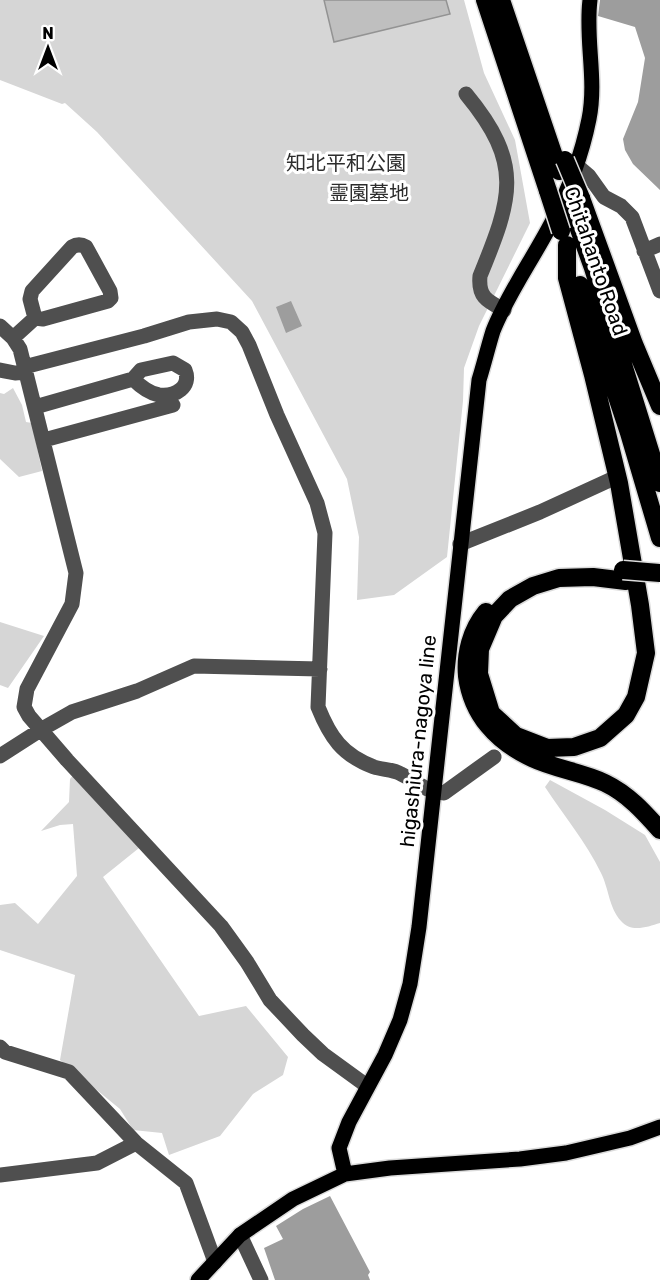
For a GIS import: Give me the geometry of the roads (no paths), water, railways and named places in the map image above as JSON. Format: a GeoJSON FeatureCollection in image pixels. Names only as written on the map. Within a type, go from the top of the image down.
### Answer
{"type":"FeatureCollection","features":[{"type":"Feature","properties":{"kind":"highway","name":"Chitahanto Road"},"geometry":{"type":"LineString","coordinates":[[484,0],[626,422],[660,538]]}},
{"type":"Feature","properties":{"kind":"highway","name":"Chitahanto Road"},"geometry":{"type":"LineString","coordinates":[[501,0],[533,92],[567,165],[603,302],[660,483]]}},
{"type":"Feature","properties":{"kind":"highway"},"geometry":{"type":"LineString","coordinates":[[576,202],[660,406]]}},
{"type":"Feature","properties":{"kind":"highway"},"geometry":{"type":"LineString","coordinates":[[564,238],[567,278],[593,375],[618,483],[640,605],[646,653],[636,697],[627,715],[600,738],[574,747],[547,748],[516,736],[492,713],[479,674],[480,649],[494,616],[510,599],[533,586],[559,578],[593,577],[625,575],[660,573]]}},
{"type":"Feature","properties":{"kind":"highway"},"geometry":{"type":"LineString","coordinates":[[660,584],[580,567],[544,572],[511,588],[495,601],[483,615],[472,636],[466,663],[469,690],[485,724],[500,740],[532,758],[605,783],[635,802],[660,830]]}},
{"type":"Feature","properties":{"kind":"main road","name":"higashiura-nagoya line"},"geometry":{"type":"LineString","coordinates":[[345,1174],[339,1148],[349,1122],[385,1055],[400,1020],[410,984],[419,927],[479,380],[494,330],[519,279],[553,221],[567,165],[589,118],[592,72],[588,13],[590,0]]}},
{"type":"Feature","properties":{"kind":"main road"},"geometry":{"type":"LineString","coordinates":[[198,1280],[240,1235],[293,1199],[345,1174],[566,1153],[630,1138],[660,1127]]}},
{"type":"Feature","properties":{"kind":"street"},"geometry":{"type":"LineString","coordinates":[[466,94],[485,118],[505,161],[507,177],[504,214],[480,276],[479,285],[488,301],[504,310]]}},
{"type":"Feature","properties":{"kind":"street"},"geometry":{"type":"LineString","coordinates":[[567,165],[589,176],[604,197],[628,212],[660,291]]}},
{"type":"Feature","properties":{"kind":"street"},"geometry":{"type":"LineString","coordinates":[[13,338],[35,318],[43,319],[108,301],[111,297],[110,291],[82,245],[76,244],[72,247],[32,291],[30,299],[35,318]]}},
{"type":"Feature","properties":{"kind":"street"},"geometry":{"type":"LineString","coordinates":[[644,251],[660,244]]}},
{"type":"Feature","properties":{"kind":"street"},"geometry":{"type":"LineString","coordinates":[[0,370],[15,374],[25,369],[189,322],[217,319],[231,322],[243,332],[323,522],[325,533],[318,707],[328,732],[348,753],[376,768],[400,772],[433,792],[444,793],[494,757]]}},
{"type":"Feature","properties":{"kind":"street"},"geometry":{"type":"LineString","coordinates":[[0,326],[13,338],[20,350],[76,573],[76,589],[72,604],[27,689],[24,707],[67,760],[221,926],[247,962],[270,1000],[323,1054],[368,1086]]}},
{"type":"Feature","properties":{"kind":"street"},"geometry":{"type":"LineString","coordinates":[[35,406],[133,379]]}},
{"type":"Feature","properties":{"kind":"street"},"geometry":{"type":"LineString","coordinates":[[44,440],[173,405]]}},
{"type":"Feature","properties":{"kind":"street"},"geometry":{"type":"LineString","coordinates":[[460,544],[540,512],[612,479]]}},
{"type":"Feature","properties":{"kind":"street"},"geometry":{"type":"LineString","coordinates":[[0,756],[72,712],[137,691],[194,666],[320,669]]}},
{"type":"Feature","properties":{"kind":"street"},"geometry":{"type":"LineString","coordinates":[[0,1047],[5,1052],[69,1072],[136,1143],[186,1183],[215,1262]]}},
{"type":"Feature","properties":{"kind":"street"},"geometry":{"type":"LineString","coordinates":[[0,1175],[97,1163],[136,1143]]}},
{"type":"Feature","properties":{"kind":"street"},"geometry":{"type":"LineString","coordinates":[[240,1235],[261,1280]]}},
{"type":"Feature","properties":{"kind":"park label","name":"知北平和公園"},"geometry":{"type":"Point","coordinates":[346,163]}},
{"type":"Feature","properties":{"kind":"park label","name":"霊園墓地"},"geometry":{"type":"Point","coordinates":[369,193]}}]}
